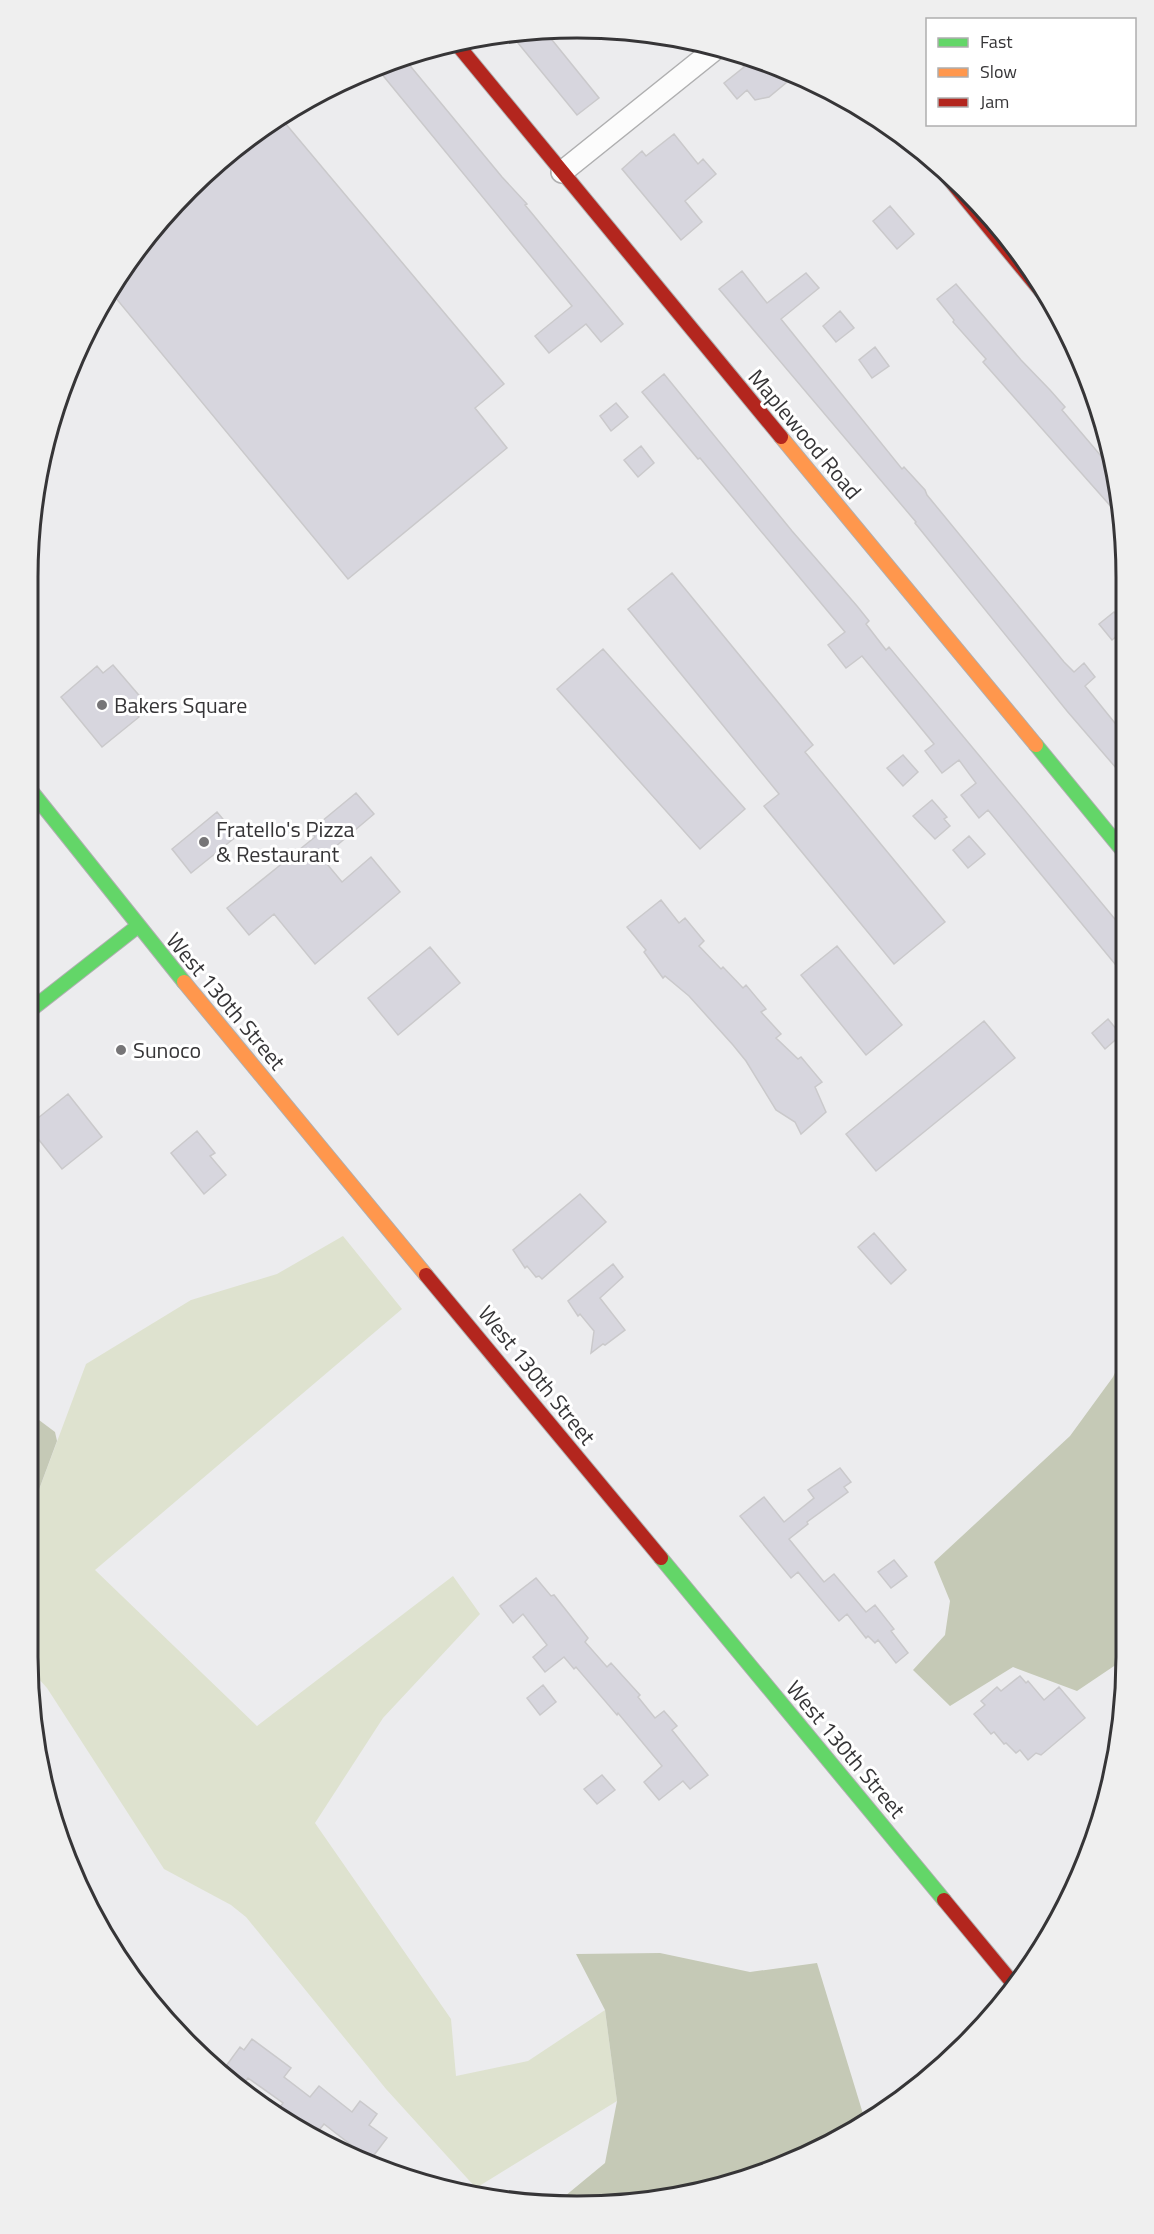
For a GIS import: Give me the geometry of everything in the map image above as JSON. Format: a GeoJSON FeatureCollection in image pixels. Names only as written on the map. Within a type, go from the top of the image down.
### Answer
{"type":"FeatureCollection","features":[{"type":"Feature","properties":{"kind":"main road","name":"Maplewood Road"},"geometry":{"type":"LineString","coordinates":[[462,50],[1116,842]]}},
{"type":"Feature","properties":{"kind":"main road","name":"West 130th Street"},"geometry":{"type":"LineString","coordinates":[[38,800],[138,926],[1009,1979]]}},
{"type":"Feature","properties":{"kind":"main road"},"geometry":{"type":"LineString","coordinates":[[38,1004],[138,926]]}},
{"type":"Feature","properties":{"kind":"street"},"geometry":{"type":"LineString","coordinates":[[562,172],[709,54]]}},
{"type":"Feature","properties":{"kind":"green space"},"geometry":{"type":"Polygon","coordinates":[[[343,1236],[402,1309],[95,1570],[257,1726],[453,1576],[480,1614],[383,1718],[315,1823],[451,2019],[456,2076],[528,2061],[605,2010],[617,2101],[478,2187],[475,2186],[386,2089],[246,1917],[231,1905],[164,1869],[47,1688],[39,1679],[38,1493],[86,1364],[191,1300],[277,1274],[343,1236]]]}},
{"type":"Feature","properties":{"kind":"green space"},"geometry":{"type":"Polygon","coordinates":[[[1116,1370],[1116,1665],[1077,1691],[1013,1667],[950,1706],[913,1670],[945,1635],[950,1601],[934,1562],[1070,1436],[1116,1370]]]}},
{"type":"Feature","properties":{"kind":"green space"},"geometry":{"type":"Polygon","coordinates":[[[38,1419],[55,1432],[57,1441],[38,1492],[38,1419]]]}},
{"type":"Feature","properties":{"kind":"green space"},"geometry":{"type":"Polygon","coordinates":[[[660,1953],[750,1972],[817,1963],[863,2114],[816,2141],[750,2168],[717,2178],[647,2192],[565,2196],[605,2163],[617,2101],[605,2010],[576,1954],[660,1953]]]}},
{"type":"Feature","properties":{"kind":"building"},"geometry":{"type":"Polygon","coordinates":[[[551,39],[599,98],[577,115],[517,41],[551,39]]]}},
{"type":"Feature","properties":{"kind":"building"},"geometry":{"type":"Polygon","coordinates":[[[409,64],[527,204],[525,205],[623,324],[601,342],[586,324],[549,353],[535,336],[572,306],[382,75],[409,64]]]}},
{"type":"Feature","properties":{"kind":"building"},"geometry":{"type":"Polygon","coordinates":[[[742,64],[788,81],[769,97],[755,100],[747,90],[737,99],[724,83],[744,67],[742,64]]]}},
{"type":"Feature","properties":{"kind":"building"},"geometry":{"type":"Polygon","coordinates":[[[285,123],[504,384],[475,408],[507,448],[348,579],[116,298],[128,277],[171,221],[221,171],[285,123]]]}},
{"type":"Feature","properties":{"kind":"building"},"geometry":{"type":"Polygon","coordinates":[[[674,134],[698,164],[703,159],[716,174],[685,201],[702,222],[681,240],[622,169],[642,151],[646,156],[674,134]]]}},
{"type":"Feature","properties":{"kind":"building"},"geometry":{"type":"Polygon","coordinates":[[[890,206],[914,234],[897,249],[873,221],[890,206]]]}},
{"type":"Feature","properties":{"kind":"building"},"geometry":{"type":"Polygon","coordinates":[[[742,271],[767,303],[806,273],[819,288],[781,319],[902,469],[904,467],[925,490],[1064,662],[1074,672],[1084,663],[1095,677],[1085,686],[1116,724],[1116,768],[1067,711],[916,522],[719,289],[742,271]]]}},
{"type":"Feature","properties":{"kind":"building"},"geometry":{"type":"Polygon","coordinates":[[[956,284],[1065,407],[1062,410],[1103,458],[1112,508],[983,362],[986,359],[953,322],[954,320],[937,299],[956,284]]]}},
{"type":"Feature","properties":{"kind":"building"},"geometry":{"type":"Polygon","coordinates":[[[840,311],[854,328],[836,342],[823,326],[840,311]]]}},
{"type":"Feature","properties":{"kind":"building"},"geometry":{"type":"Polygon","coordinates":[[[875,347],[889,366],[872,378],[859,360],[875,347]]]}},
{"type":"Feature","properties":{"kind":"building"},"geometry":{"type":"Polygon","coordinates":[[[664,374],[792,531],[857,606],[869,621],[866,624],[886,650],[889,647],[1116,920],[1116,963],[988,810],[979,818],[961,795],[976,783],[959,760],[942,773],[925,751],[934,744],[862,656],[846,668],[828,645],[845,632],[642,392],[664,374]]]}},
{"type":"Feature","properties":{"kind":"building"},"geometry":{"type":"Polygon","coordinates":[[[616,403],[628,417],[611,431],[600,416],[616,403]]]}},
{"type":"Feature","properties":{"kind":"building"},"geometry":{"type":"Polygon","coordinates":[[[641,446],[654,463],[638,477],[624,460],[641,446]]]}},
{"type":"Feature","properties":{"kind":"building"},"geometry":{"type":"Polygon","coordinates":[[[672,573],[813,745],[805,752],[945,922],[894,964],[764,806],[779,794],[628,609],[672,573]]]}},
{"type":"Feature","properties":{"kind":"building"},"geometry":{"type":"Polygon","coordinates":[[[1114,612],[1116,614],[1116,637],[1112,640],[1099,624],[1114,612]]]}},
{"type":"Feature","properties":{"kind":"building"},"geometry":{"type":"Polygon","coordinates":[[[603,649],[745,809],[700,849],[557,689],[603,649]]]}},
{"type":"Feature","properties":{"kind":"building","name":"Bakers Square"},"geometry":{"type":"Polygon","coordinates":[[[113,665],[143,700],[132,709],[139,717],[102,747],[61,697],[97,666],[103,673],[113,665]]]}},
{"type":"Feature","properties":{"kind":"building"},"geometry":{"type":"Polygon","coordinates":[[[903,755],[918,772],[903,786],[887,768],[903,755]]]}},
{"type":"Feature","properties":{"kind":"building"},"geometry":{"type":"Polygon","coordinates":[[[356,793],[374,814],[322,858],[342,882],[371,857],[400,892],[315,964],[274,914],[249,935],[227,908],[315,837],[310,831],[356,793]]]}},
{"type":"Feature","properties":{"kind":"building"},"geometry":{"type":"Polygon","coordinates":[[[932,800],[947,817],[944,819],[950,826],[935,839],[913,816],[932,800]]]}},
{"type":"Feature","properties":{"kind":"building","name":"Fratello's Pizza & Restaurant"},"geometry":{"type":"Polygon","coordinates":[[[217,812],[237,836],[191,873],[172,849],[217,812]]]}},
{"type":"Feature","properties":{"kind":"building"},"geometry":{"type":"Polygon","coordinates":[[[969,836],[985,854],[968,868],[953,850],[969,836]]]}},
{"type":"Feature","properties":{"kind":"building"},"geometry":{"type":"Polygon","coordinates":[[[661,900],[679,923],[685,918],[704,941],[699,946],[721,969],[723,967],[743,988],[746,985],[766,1009],[761,1012],[781,1034],[776,1038],[798,1059],[801,1057],[822,1082],[815,1087],[826,1112],[801,1134],[795,1122],[776,1110],[746,1061],[733,1045],[689,996],[665,976],[663,978],[644,952],[646,950],[627,927],[661,900]]]}},
{"type":"Feature","properties":{"kind":"building"},"geometry":{"type":"Polygon","coordinates":[[[837,946],[902,1025],[866,1055],[801,975],[837,946]]]}},
{"type":"Feature","properties":{"kind":"building"},"geometry":{"type":"Polygon","coordinates":[[[430,947],[460,983],[398,1035],[368,998],[430,947]]]}},
{"type":"Feature","properties":{"kind":"building"},"geometry":{"type":"Polygon","coordinates":[[[1108,1019],[1116,1029],[1116,1039],[1105,1049],[1092,1033],[1108,1019]]]}},
{"type":"Feature","properties":{"kind":"building"},"geometry":{"type":"Polygon","coordinates":[[[984,1021],[1015,1058],[876,1171],[846,1134],[984,1021]]]}},
{"type":"Feature","properties":{"kind":"building"},"geometry":{"type":"Polygon","coordinates":[[[68,1094],[102,1137],[62,1169],[38,1139],[38,1118],[68,1094]]]}},
{"type":"Feature","properties":{"kind":"building"},"geometry":{"type":"Polygon","coordinates":[[[197,1131],[215,1153],[210,1156],[226,1175],[204,1194],[171,1153],[197,1131]]]}},
{"type":"Feature","properties":{"kind":"building"},"geometry":{"type":"Polygon","coordinates":[[[580,1194],[606,1222],[542,1279],[539,1276],[536,1277],[527,1266],[525,1268],[513,1250],[580,1194]]]}},
{"type":"Feature","properties":{"kind":"building"},"geometry":{"type":"Polygon","coordinates":[[[874,1233],[906,1270],[891,1284],[858,1247],[874,1233]]]}},
{"type":"Feature","properties":{"kind":"building"},"geometry":{"type":"Polygon","coordinates":[[[613,1264],[623,1277],[600,1298],[625,1330],[591,1353],[594,1331],[580,1314],[578,1316],[568,1301],[613,1264]]]}},
{"type":"Feature","properties":{"kind":"building"},"geometry":{"type":"Polygon","coordinates":[[[840,1468],[851,1482],[844,1487],[848,1492],[807,1522],[808,1524],[789,1539],[824,1582],[834,1574],[866,1612],[875,1605],[894,1629],[891,1631],[908,1653],[896,1663],[878,1640],[875,1643],[868,1636],[866,1638],[847,1614],[839,1621],[798,1572],[791,1578],[740,1516],[764,1497],[784,1522],[814,1498],[808,1490],[840,1468]]]}},
{"type":"Feature","properties":{"kind":"building"},"geometry":{"type":"Polygon","coordinates":[[[894,1560],[907,1576],[891,1588],[878,1572],[894,1560]]]}},
{"type":"Feature","properties":{"kind":"building"},"geometry":{"type":"Polygon","coordinates":[[[536,1578],[551,1596],[554,1595],[588,1638],[585,1642],[607,1667],[611,1663],[640,1695],[638,1697],[655,1718],[664,1711],[677,1726],[672,1730],[708,1775],[690,1789],[683,1781],[659,1800],[644,1782],[662,1766],[618,1713],[617,1715],[576,1667],[574,1669],[564,1657],[545,1672],[533,1657],[547,1645],[523,1614],[513,1623],[500,1606],[536,1578]]]}},
{"type":"Feature","properties":{"kind":"building"},"geometry":{"type":"Polygon","coordinates":[[[1020,1676],[1026,1683],[1028,1681],[1044,1700],[1059,1687],[1085,1718],[1041,1755],[1036,1753],[1028,1760],[1020,1750],[1016,1753],[994,1732],[991,1734],[974,1714],[985,1705],[981,1701],[997,1687],[1001,1691],[1020,1676]]]}},
{"type":"Feature","properties":{"kind":"building"},"geometry":{"type":"Polygon","coordinates":[[[543,1685],[556,1702],[540,1715],[527,1698],[543,1685]]]}},
{"type":"Feature","properties":{"kind":"building"},"geometry":{"type":"Polygon","coordinates":[[[602,1775],[615,1790],[597,1804],[584,1789],[602,1775]]]}},
{"type":"Feature","properties":{"kind":"building"},"geometry":{"type":"Polygon","coordinates":[[[252,2039],[291,2068],[284,2077],[310,2097],[319,2086],[352,2112],[360,2101],[377,2114],[369,2125],[387,2138],[373,2156],[350,2146],[324,2124],[319,2130],[279,2107],[283,2103],[248,2078],[246,2081],[226,2066],[240,2047],[244,2050],[252,2039]]]}},
{"type":"Feature","properties":{"kind":"traffic: fast"},"geometry":{"type":"LineString","coordinates":[[1036,745],[1116,842]]}},
{"type":"Feature","properties":{"kind":"traffic: fast"},"geometry":{"type":"LineString","coordinates":[[38,800],[184,982]]}},
{"type":"Feature","properties":{"kind":"traffic: fast"},"geometry":{"type":"LineString","coordinates":[[38,1004],[138,926]]}},
{"type":"Feature","properties":{"kind":"traffic: fast"},"geometry":{"type":"LineString","coordinates":[[661,1558],[944,1900]]}},
{"type":"Feature","properties":{"kind":"traffic: slow"},"geometry":{"type":"LineString","coordinates":[[781,437],[1036,745]]}},
{"type":"Feature","properties":{"kind":"traffic: slow"},"geometry":{"type":"LineString","coordinates":[[184,982],[426,1275]]}},
{"type":"Feature","properties":{"kind":"traffic: jam"},"geometry":{"type":"LineString","coordinates":[[462,50],[781,437]]}},
{"type":"Feature","properties":{"kind":"traffic: jam"},"geometry":{"type":"LineString","coordinates":[[426,1275],[661,1558]]}},
{"type":"Feature","properties":{"kind":"traffic: jam"},"geometry":{"type":"LineString","coordinates":[[944,1900],[1009,1979]]}},
{"type":"Feature","properties":{"kind":"place","name":"Bakers Square"},"geometry":{"type":"Point","coordinates":[102,705]}},
{"type":"Feature","properties":{"kind":"place","name":"Fratello's Pizza & Restaurant"},"geometry":{"type":"Point","coordinates":[204,842]}},
{"type":"Feature","properties":{"kind":"place","name":"Sunoco"},"geometry":{"type":"Point","coordinates":[121,1050]}}]}
